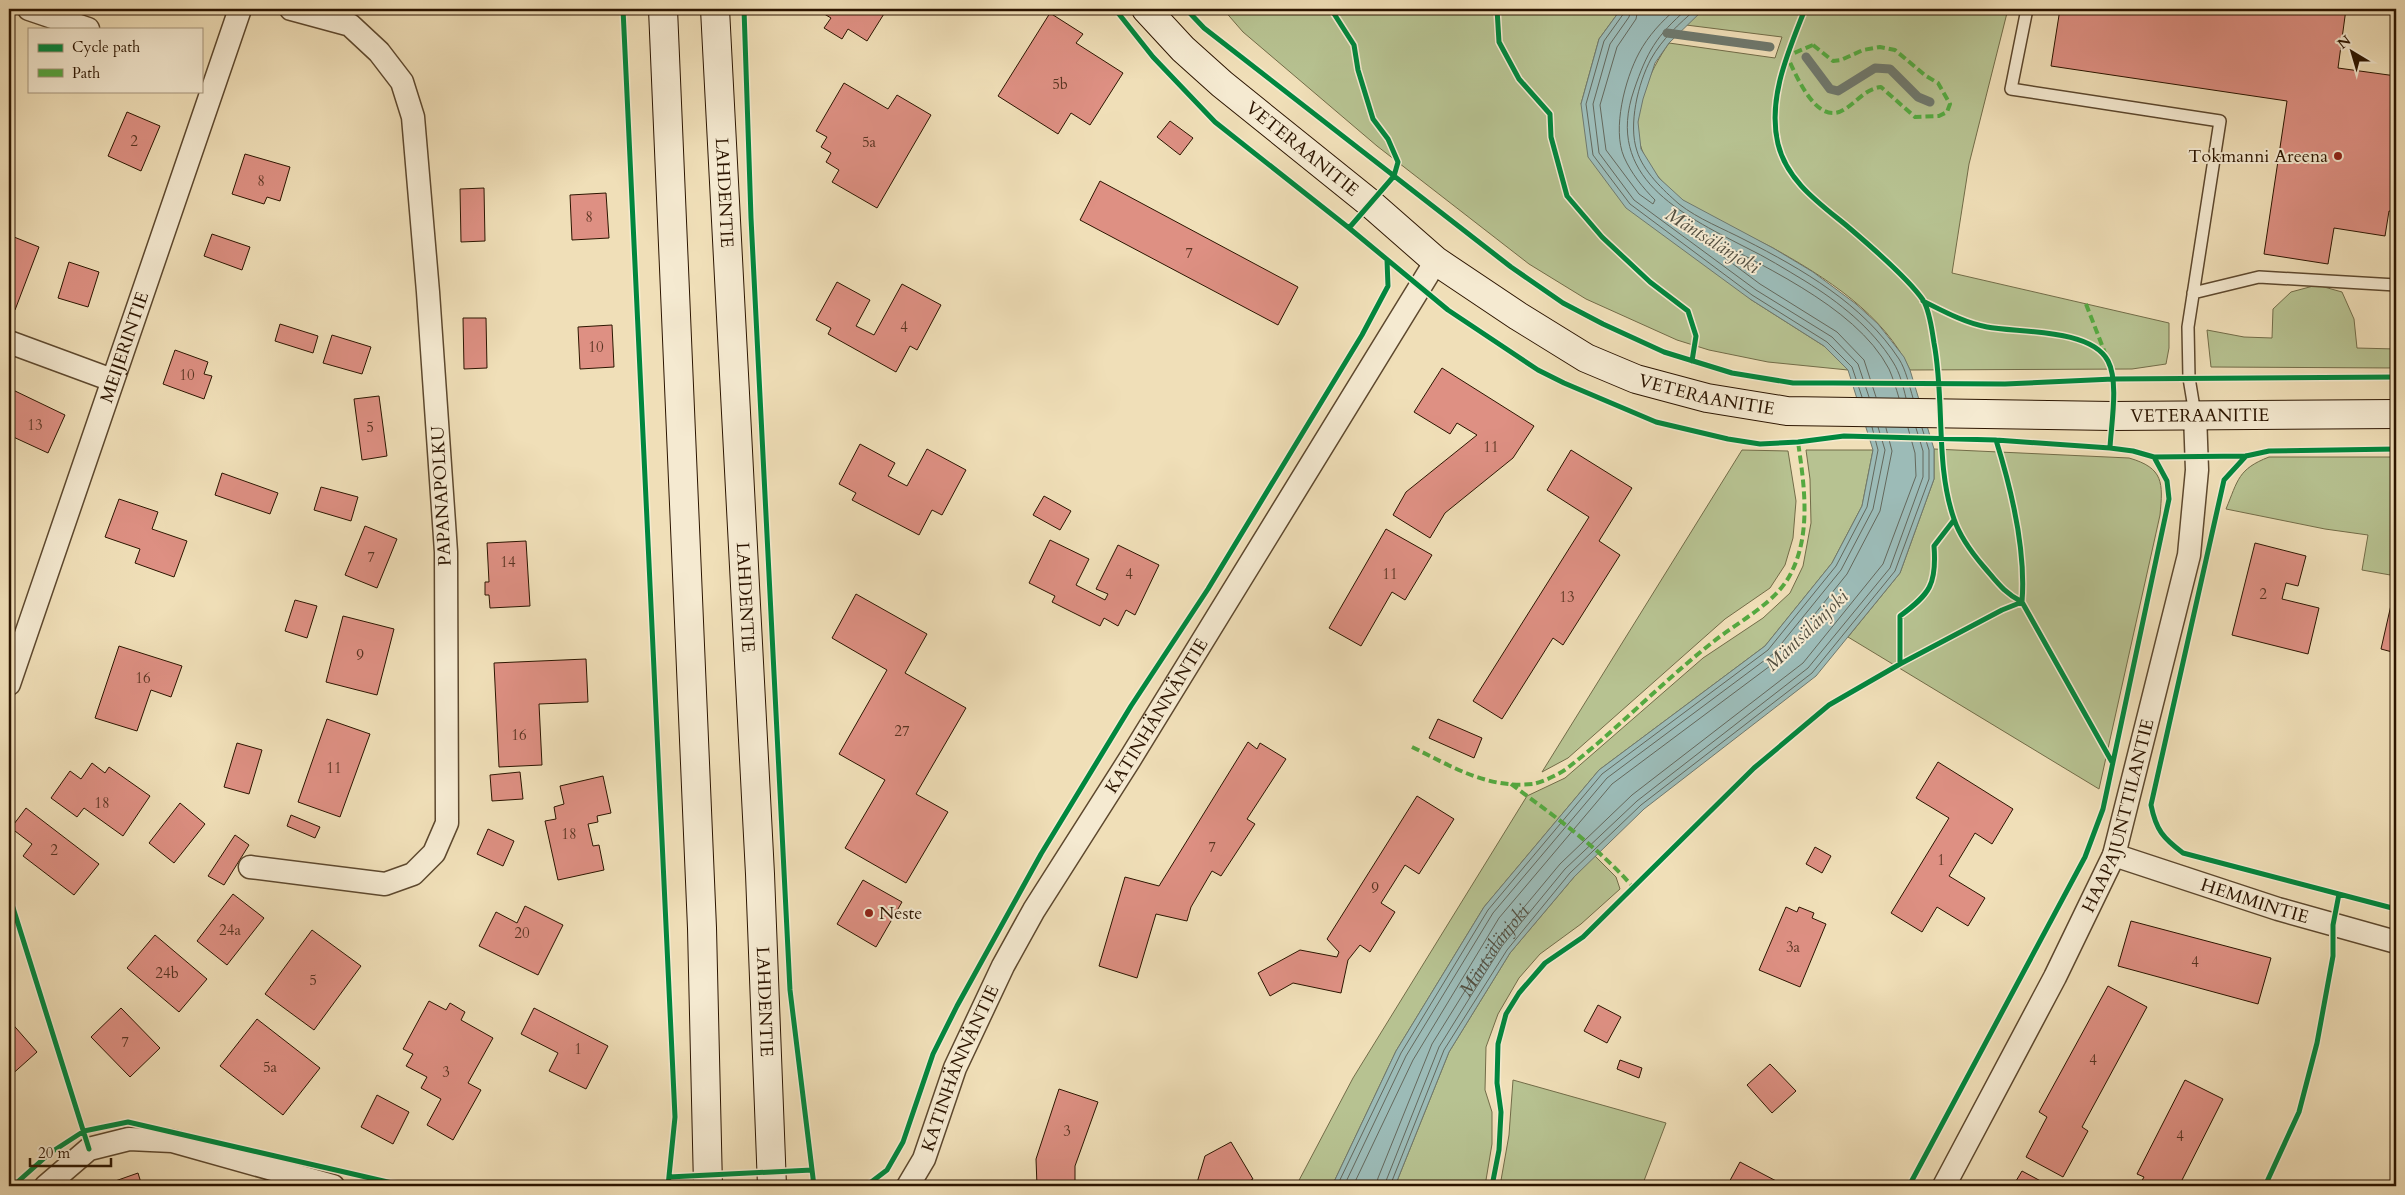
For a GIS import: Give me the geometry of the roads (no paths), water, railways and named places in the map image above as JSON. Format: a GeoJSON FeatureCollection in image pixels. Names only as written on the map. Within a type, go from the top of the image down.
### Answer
{"type":"FeatureCollection","features":[{"type":"Feature","properties":{"kind":"main road"},"geometry":{"type":"LineString","coordinates":[[664,9],[702,918],[708,1186]]}},
{"type":"Feature","properties":{"kind":"main road","name":"LAHDENTIE"},"geometry":{"type":"LineString","coordinates":[[715,9],[760,884],[772,1186]]}},
{"type":"Feature","properties":{"kind":"main road","name":"VETERAANITIE"},"geometry":{"type":"LineString","coordinates":[[1146,9],[1182,49],[1222,84],[1371,204],[1436,260],[1518,316],[1586,358],[1636,379],[1707,398],[1746,406],[1787,411],[2011,414],[2396,414]]}},
{"type":"Feature","properties":{"kind":"street"},"geometry":{"type":"LineString","coordinates":[[29,9],[85,28]]}},
{"type":"Feature","properties":{"kind":"street","name":"MEIJERINTIE"},"geometry":{"type":"LineString","coordinates":[[9,684],[112,380],[209,70],[240,9]]}},
{"type":"Feature","properties":{"kind":"street","name":"PAPANAPOLKU"},"geometry":{"type":"LineString","coordinates":[[250,867],[385,884],[413,874],[434,853],[447,823],[446,552],[428,292],[413,117],[402,82],[379,52],[350,25],[291,9]]}},
{"type":"Feature","properties":{"kind":"street","name":"KATINHÄNNÄNTIE"},"geometry":{"type":"LineString","coordinates":[[908,1186],[924,1158],[956,1068],[1003,966],[1030,918],[1436,260]]}},
{"type":"Feature","properties":{"kind":"street"},"geometry":{"type":"LineString","coordinates":[[9,342],[112,380]]}},
{"type":"Feature","properties":{"kind":"street","name":"HAAPAJUNTTILANTIE"},"geometry":{"type":"LineString","coordinates":[[1944,1186],[2055,976],[2114,855],[2189,554],[2197,470],[2195,414]]}},
{"type":"Feature","properties":{"kind":"street","name":"HEMMINTIE"},"geometry":{"type":"LineString","coordinates":[[2114,855],[2278,909],[2396,942]]}},
{"type":"Feature","properties":{"kind":"street"},"geometry":{"type":"LineString","coordinates":[[46,1186],[89,1149],[129,1139],[172,1141],[333,1186]]}},
{"type":"Feature","properties":{"kind":"lane"},"geometry":{"type":"LineString","coordinates":[[2027,9],[2011,89],[2220,121],[2188,327],[2189,378],[2195,414]]}},
{"type":"Feature","properties":{"kind":"lane"},"geometry":{"type":"LineString","coordinates":[[2193,293],[2259,277],[2396,285]]}},
{"type":"Feature","properties":{"kind":"water","name":"Mäntsälänjoki"},"geometry":{"type":"Polygon","coordinates":[[[1621,9],[1704,9],[1669,43],[1655,63],[1643,99],[1638,122],[1641,149],[1659,178],[1683,200],[1773,248],[1813,272],[1856,304],[1878,324],[1904,357],[1910,370],[1934,449],[1934,479],[1900,573],[1816,676],[1644,809],[1574,877],[1510,953],[1449,1052],[1395,1186],[1332,1186],[1396,1051],[1484,907],[1599,770],[1765,646],[1832,563],[1862,506],[1873,450],[1848,370],[1824,346],[1750,299],[1626,208],[1588,157],[1581,104],[1599,39],[1621,9]]]}},
{"type":"Feature","properties":{"kind":"waterway"},"geometry":{"type":"LineString","coordinates":[[1667,33],[1770,47]]}},
{"type":"Feature","properties":{"kind":"waterway"},"geometry":{"type":"LineString","coordinates":[[1806,57],[1830,89],[1838,91],[1875,68],[1890,69],[1918,97],[1930,102]]}},
{"type":"Feature","properties":{"kind":"place","name":"Tokmanni Areena"},"geometry":{"type":"Point","coordinates":[2338,156]}},
{"type":"Feature","properties":{"kind":"place","name":"Neste"},"geometry":{"type":"Point","coordinates":[869,913]}}]}
